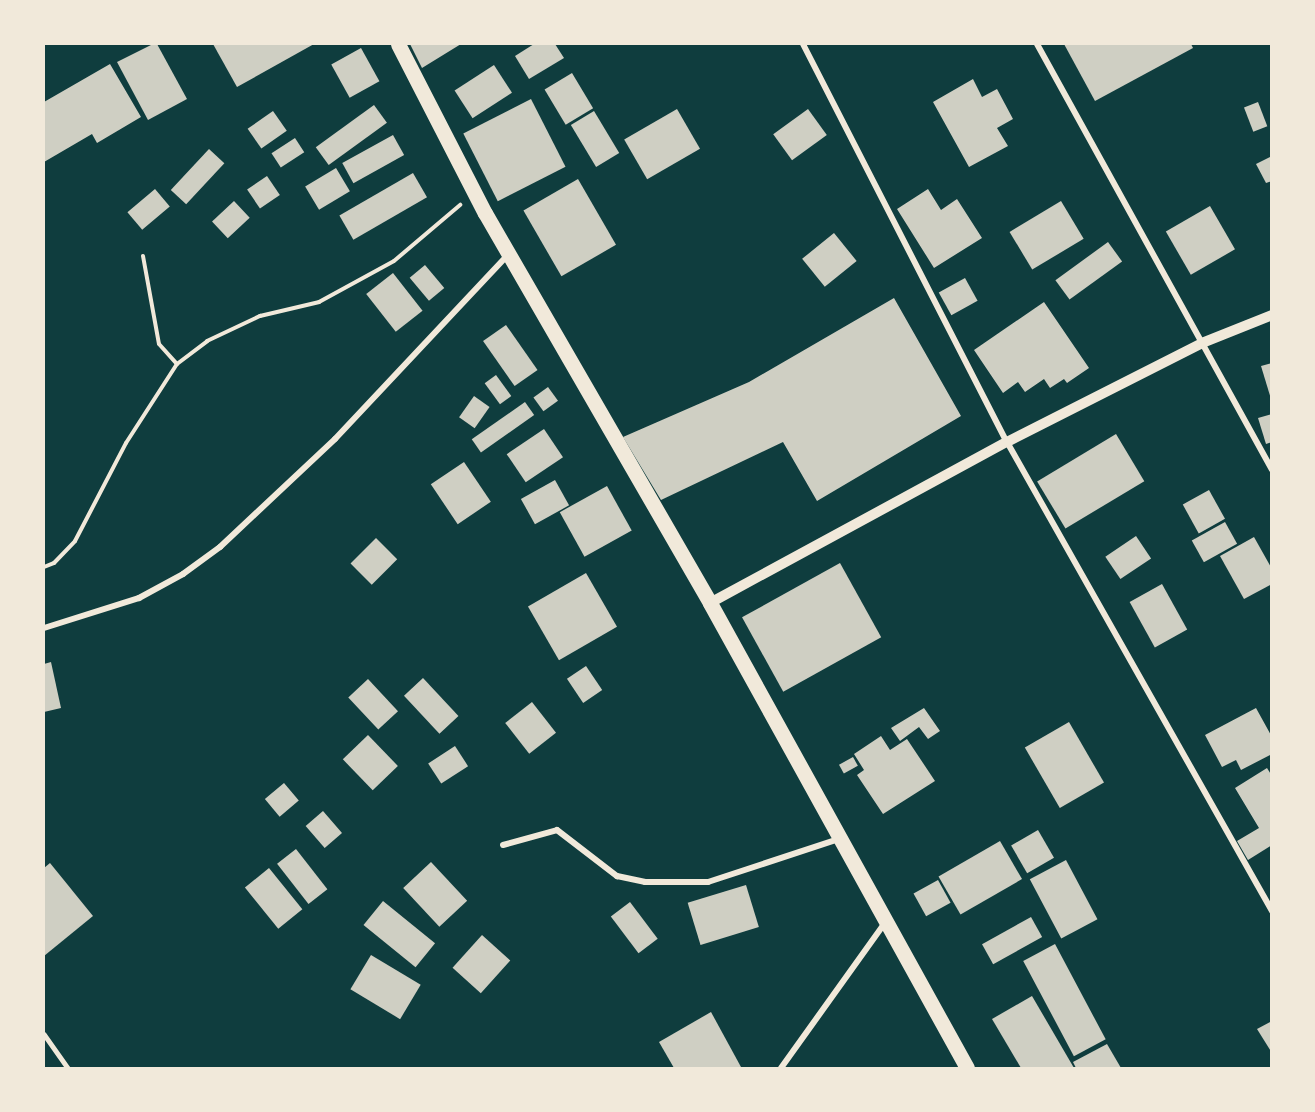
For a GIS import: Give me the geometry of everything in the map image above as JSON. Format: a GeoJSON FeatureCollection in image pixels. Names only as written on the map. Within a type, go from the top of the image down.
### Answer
{"type":"FeatureCollection","features":[{"type":"Feature","properties":{"kind":"main road"},"geometry":{"type":"LineString","coordinates":[[398,44],[508,255],[710,603],[838,839],[967,1068]]}},
{"type":"Feature","properties":{"kind":"street"},"geometry":{"type":"LineString","coordinates":[[802,44],[1007,442],[1272,911]]}},
{"type":"Feature","properties":{"kind":"street"},"geometry":{"type":"LineString","coordinates":[[1037,44],[1272,469]]}},
{"type":"Feature","properties":{"kind":"street"},"geometry":{"type":"LineString","coordinates":[[44,628],[139,598],[183,574],[220,547],[335,439],[508,255]]}},
{"type":"Feature","properties":{"kind":"street"},"geometry":{"type":"LineString","coordinates":[[710,603],[1007,442],[1202,343],[1272,315]]}},
{"type":"Feature","properties":{"kind":"street"},"geometry":{"type":"LineString","coordinates":[[503,845],[557,830],[617,876],[645,882],[708,882],[838,839]]}},
{"type":"Feature","properties":{"kind":"street"},"geometry":{"type":"LineString","coordinates":[[781,1068],[885,922]]}},
{"type":"Feature","properties":{"kind":"lane"},"geometry":{"type":"LineString","coordinates":[[44,1034],[68,1068]]}},
{"type":"Feature","properties":{"kind":"path"},"geometry":{"type":"LineString","coordinates":[[44,567],[54,563],[75,541],[126,443],[177,364],[207,341],[260,316],[319,302],[394,261],[475,193]]}},
{"type":"Feature","properties":{"kind":"path"},"geometry":{"type":"LineString","coordinates":[[143,256],[159,344],[177,364]]}},
{"type":"Feature","properties":{"kind":"building"},"geometry":{"type":"Polygon","coordinates":[[[157,44],[187,99],[148,120],[117,62],[157,44]]]}},
{"type":"Feature","properties":{"kind":"building"},"geometry":{"type":"Polygon","coordinates":[[[213,44],[314,44],[237,87],[213,44]]]}},
{"type":"Feature","properties":{"kind":"building"},"geometry":{"type":"Polygon","coordinates":[[[410,44],[461,44],[422,68],[410,44]]]}},
{"type":"Feature","properties":{"kind":"building"},"geometry":{"type":"Polygon","coordinates":[[[534,44],[555,44],[564,58],[529,79],[515,56],[534,44]]]}},
{"type":"Feature","properties":{"kind":"building"},"geometry":{"type":"Polygon","coordinates":[[[1064,44],[1191,44],[1193,48],[1095,101],[1064,44]]]}},
{"type":"Feature","properties":{"kind":"building"},"geometry":{"type":"Polygon","coordinates":[[[361,48],[379,81],[350,98],[331,64],[361,48]]]}},
{"type":"Feature","properties":{"kind":"building"},"geometry":{"type":"Polygon","coordinates":[[[110,64],[141,117],[97,143],[92,134],[44,162],[44,102],[110,64]]]}},
{"type":"Feature","properties":{"kind":"building"},"geometry":{"type":"Polygon","coordinates":[[[494,65],[512,93],[473,118],[455,91],[494,65]]]}},
{"type":"Feature","properties":{"kind":"building"},"geometry":{"type":"Polygon","coordinates":[[[572,73],[593,108],[566,125],[545,89],[572,73]]]}},
{"type":"Feature","properties":{"kind":"building"},"geometry":{"type":"Polygon","coordinates":[[[973,79],[982,97],[997,89],[1013,119],[997,128],[1008,146],[969,167],[933,102],[973,79]]]}},
{"type":"Feature","properties":{"kind":"building"},"geometry":{"type":"Polygon","coordinates":[[[531,99],[566,167],[498,201],[463,134],[531,99]]]}},
{"type":"Feature","properties":{"kind":"building"},"geometry":{"type":"Polygon","coordinates":[[[1258,102],[1267,126],[1253,132],[1244,107],[1258,102]]]}},
{"type":"Feature","properties":{"kind":"building"},"geometry":{"type":"Polygon","coordinates":[[[374,105],[387,123],[329,165],[316,147],[374,105]]]}},
{"type":"Feature","properties":{"kind":"building"},"geometry":{"type":"Polygon","coordinates":[[[677,109],[700,149],[647,179],[624,140],[677,109]]]}},
{"type":"Feature","properties":{"kind":"building"},"geometry":{"type":"Polygon","coordinates":[[[808,109],[827,135],[792,160],[773,134],[808,109]]]}},
{"type":"Feature","properties":{"kind":"building"},"geometry":{"type":"Polygon","coordinates":[[[273,111],[287,131],[261,148],[248,129],[273,111]]]}},
{"type":"Feature","properties":{"kind":"building"},"geometry":{"type":"Polygon","coordinates":[[[594,111],[619,153],[596,167],[571,125],[594,111]]]}},
{"type":"Feature","properties":{"kind":"building"},"geometry":{"type":"Polygon","coordinates":[[[393,135],[404,155],[353,183],[342,163],[393,135]]]}},
{"type":"Feature","properties":{"kind":"building"},"geometry":{"type":"Polygon","coordinates":[[[295,138],[304,152],[281,168],[272,153],[295,138]]]}},
{"type":"Feature","properties":{"kind":"building"},"geometry":{"type":"Polygon","coordinates":[[[209,149],[224,163],[186,204],[171,190],[209,149]]]}},
{"type":"Feature","properties":{"kind":"building"},"geometry":{"type":"Polygon","coordinates":[[[1272,156],[1272,181],[1266,183],[1256,164],[1272,156]]]}},
{"type":"Feature","properties":{"kind":"building"},"geometry":{"type":"Polygon","coordinates":[[[336,168],[350,191],[319,210],[305,187],[336,168]]]}},
{"type":"Feature","properties":{"kind":"building"},"geometry":{"type":"Polygon","coordinates":[[[413,173],[427,197],[353,240],[339,216],[413,173]]]}},
{"type":"Feature","properties":{"kind":"building"},"geometry":{"type":"Polygon","coordinates":[[[267,176],[280,195],[260,208],[247,189],[267,176]]]}},
{"type":"Feature","properties":{"kind":"building"},"geometry":{"type":"Polygon","coordinates":[[[578,179],[616,245],[561,276],[523,210],[578,179]]]}},
{"type":"Feature","properties":{"kind":"building"},"geometry":{"type":"Polygon","coordinates":[[[155,189],[170,207],[142,230],[127,212],[155,189]]]}},
{"type":"Feature","properties":{"kind":"building"},"geometry":{"type":"Polygon","coordinates":[[[928,189],[941,210],[957,199],[982,238],[934,268],[897,209],[928,189]]]}},
{"type":"Feature","properties":{"kind":"building"},"geometry":{"type":"Polygon","coordinates":[[[234,201],[250,218],[228,238],[212,221],[234,201]]]}},
{"type":"Feature","properties":{"kind":"building"},"geometry":{"type":"Polygon","coordinates":[[[1061,201],[1084,239],[1032,270],[1010,232],[1061,201]]]}},
{"type":"Feature","properties":{"kind":"building"},"geometry":{"type":"Polygon","coordinates":[[[1210,206],[1235,249],[1191,275],[1166,232],[1210,206]]]}},
{"type":"Feature","properties":{"kind":"building"},"geometry":{"type":"Polygon","coordinates":[[[834,233],[857,261],[825,287],[802,259],[834,233]]]}},
{"type":"Feature","properties":{"kind":"building"},"geometry":{"type":"Polygon","coordinates":[[[1108,242],[1122,261],[1070,300],[1055,280],[1108,242]]]}},
{"type":"Feature","properties":{"kind":"building"},"geometry":{"type":"Polygon","coordinates":[[[425,265],[444,288],[429,301],[410,278],[425,265]]]}},
{"type":"Feature","properties":{"kind":"building"},"geometry":{"type":"Polygon","coordinates":[[[393,273],[423,311],[396,332],[366,294],[393,273]]]}},
{"type":"Feature","properties":{"kind":"building"},"geometry":{"type":"Polygon","coordinates":[[[965,278],[978,301],[951,315],[939,293],[965,278]]]}},
{"type":"Feature","properties":{"kind":"building"},"geometry":{"type":"Polygon","coordinates":[[[894,298],[961,416],[817,501],[783,442],[661,500],[623,437],[749,382],[894,298]]]}},
{"type":"Feature","properties":{"kind":"building"},"geometry":{"type":"Polygon","coordinates":[[[1044,302],[1089,368],[1067,383],[1064,379],[1050,388],[1044,379],[1025,392],[1018,382],[1003,393],[974,350],[1044,302]]]}},
{"type":"Feature","properties":{"kind":"building"},"geometry":{"type":"Polygon","coordinates":[[[506,325],[538,370],[515,386],[483,341],[506,325]]]}},
{"type":"Feature","properties":{"kind":"building"},"geometry":{"type":"Polygon","coordinates":[[[1272,363],[1272,399],[1271,399],[1261,366],[1272,363]]]}},
{"type":"Feature","properties":{"kind":"building"},"geometry":{"type":"Polygon","coordinates":[[[496,375],[511,396],[500,404],[485,383],[496,375]]]}},
{"type":"Feature","properties":{"kind":"building"},"geometry":{"type":"Polygon","coordinates":[[[548,387],[558,401],[543,411],[533,398],[548,387]]]}},
{"type":"Feature","properties":{"kind":"building"},"geometry":{"type":"Polygon","coordinates":[[[474,396],[490,407],[475,428],[459,417],[474,396]]]}},
{"type":"Feature","properties":{"kind":"building"},"geometry":{"type":"Polygon","coordinates":[[[525,402],[534,415],[481,452],[472,439],[525,402]]]}},
{"type":"Feature","properties":{"kind":"building"},"geometry":{"type":"Polygon","coordinates":[[[1272,414],[1272,442],[1266,444],[1258,418],[1272,414]]]}},
{"type":"Feature","properties":{"kind":"building"},"geometry":{"type":"Polygon","coordinates":[[[544,429],[563,457],[526,482],[507,454],[544,429]]]}},
{"type":"Feature","properties":{"kind":"building"},"geometry":{"type":"Polygon","coordinates":[[[1116,434],[1144,481],[1065,529],[1037,481],[1116,434]]]}},
{"type":"Feature","properties":{"kind":"building"},"geometry":{"type":"Polygon","coordinates":[[[464,462],[491,502],[458,524],[431,484],[464,462]]]}},
{"type":"Feature","properties":{"kind":"building"},"geometry":{"type":"Polygon","coordinates":[[[555,480],[569,505],[535,524],[521,499],[555,480]]]}},
{"type":"Feature","properties":{"kind":"building"},"geometry":{"type":"Polygon","coordinates":[[[607,486],[632,531],[584,557],[560,512],[607,486]]]}},
{"type":"Feature","properties":{"kind":"building"},"geometry":{"type":"Polygon","coordinates":[[[1209,490],[1225,519],[1199,533],[1183,505],[1209,490]]]}},
{"type":"Feature","properties":{"kind":"building"},"geometry":{"type":"Polygon","coordinates":[[[1225,522],[1237,544],[1204,562],[1192,540],[1225,522]]]}},
{"type":"Feature","properties":{"kind":"building"},"geometry":{"type":"Polygon","coordinates":[[[1136,536],[1151,558],[1120,579],[1105,557],[1136,536]]]}},
{"type":"Feature","properties":{"kind":"building"},"geometry":{"type":"Polygon","coordinates":[[[1254,537],[1272,569],[1272,584],[1244,599],[1220,556],[1254,537]]]}},
{"type":"Feature","properties":{"kind":"building"},"geometry":{"type":"Polygon","coordinates":[[[376,538],[397,559],[372,585],[351,563],[376,538]]]}},
{"type":"Feature","properties":{"kind":"building"},"geometry":{"type":"Polygon","coordinates":[[[840,563],[881,637],[783,692],[742,617],[840,563]]]}},
{"type":"Feature","properties":{"kind":"building"},"geometry":{"type":"Polygon","coordinates":[[[586,573],[617,627],[559,660],[528,606],[586,573]]]}},
{"type":"Feature","properties":{"kind":"building"},"geometry":{"type":"Polygon","coordinates":[[[1162,584],[1187,629],[1155,647],[1130,602],[1162,584]]]}},
{"type":"Feature","properties":{"kind":"building"},"geometry":{"type":"Polygon","coordinates":[[[51,662],[61,708],[44,712],[44,664],[51,662]]]}},
{"type":"Feature","properties":{"kind":"building"},"geometry":{"type":"Polygon","coordinates":[[[586,666],[602,690],[583,703],[567,679],[586,666]]]}},
{"type":"Feature","properties":{"kind":"building"},"geometry":{"type":"Polygon","coordinates":[[[423,678],[458,716],[439,734],[404,696],[423,678]]]}},
{"type":"Feature","properties":{"kind":"building"},"geometry":{"type":"Polygon","coordinates":[[[368,679],[398,711],[378,730],[348,697],[368,679]]]}},
{"type":"Feature","properties":{"kind":"building"},"geometry":{"type":"Polygon","coordinates":[[[532,702],[556,733],[529,754],[505,723],[532,702]]]}},
{"type":"Feature","properties":{"kind":"building"},"geometry":{"type":"Polygon","coordinates":[[[924,708],[940,731],[928,739],[919,727],[900,741],[891,728],[924,708]]]}},
{"type":"Feature","properties":{"kind":"building"},"geometry":{"type":"Polygon","coordinates":[[[1256,708],[1272,737],[1272,754],[1241,770],[1236,760],[1222,767],[1205,735],[1256,708]]]}},
{"type":"Feature","properties":{"kind":"building"},"geometry":{"type":"Polygon","coordinates":[[[1069,722],[1104,783],[1060,808],[1025,748],[1069,722]]]}},
{"type":"Feature","properties":{"kind":"building"},"geometry":{"type":"Polygon","coordinates":[[[368,735],[398,766],[373,790],[343,759],[368,735]]]}},
{"type":"Feature","properties":{"kind":"building"},"geometry":{"type":"Polygon","coordinates":[[[881,736],[890,750],[907,739],[935,781],[883,814],[857,775],[864,770],[854,754],[881,736]]]}},
{"type":"Feature","properties":{"kind":"building"},"geometry":{"type":"Polygon","coordinates":[[[455,746],[468,766],[441,784],[428,763],[455,746]]]}},
{"type":"Feature","properties":{"kind":"building"},"geometry":{"type":"Polygon","coordinates":[[[853,757],[858,766],[844,774],[839,765],[853,757]]]}},
{"type":"Feature","properties":{"kind":"building"},"geometry":{"type":"Polygon","coordinates":[[[1267,768],[1272,776],[1272,845],[1248,860],[1237,841],[1259,828],[1235,788],[1267,768]]]}},
{"type":"Feature","properties":{"kind":"building"},"geometry":{"type":"Polygon","coordinates":[[[284,783],[299,801],[280,817],[265,799],[284,783]]]}},
{"type":"Feature","properties":{"kind":"building"},"geometry":{"type":"Polygon","coordinates":[[[323,811],[342,833],[325,848],[306,826],[323,811]]]}},
{"type":"Feature","properties":{"kind":"building"},"geometry":{"type":"Polygon","coordinates":[[[1038,830],[1054,858],[1027,873],[1011,846],[1038,830]]]}},
{"type":"Feature","properties":{"kind":"building"},"geometry":{"type":"Polygon","coordinates":[[[1000,841],[1022,879],[961,915],[939,877],[1000,841]]]}},
{"type":"Feature","properties":{"kind":"building"},"geometry":{"type":"Polygon","coordinates":[[[296,849],[327,889],[308,904],[277,864],[296,849]]]}},
{"type":"Feature","properties":{"kind":"building"},"geometry":{"type":"Polygon","coordinates":[[[1066,860],[1097,919],[1061,938],[1030,879],[1066,860]]]}},
{"type":"Feature","properties":{"kind":"building"},"geometry":{"type":"Polygon","coordinates":[[[431,862],[467,901],[439,927],[403,888],[431,862]]]}},
{"type":"Feature","properties":{"kind":"building"},"geometry":{"type":"Polygon","coordinates":[[[50,863],[93,916],[44,956],[44,868],[50,863]]]}},
{"type":"Feature","properties":{"kind":"building"},"geometry":{"type":"Polygon","coordinates":[[[269,868],[302,909],[278,929],[245,888],[269,868]]]}},
{"type":"Feature","properties":{"kind":"building"},"geometry":{"type":"Polygon","coordinates":[[[938,880],[951,903],[926,916],[914,894],[938,880]]]}},
{"type":"Feature","properties":{"kind":"building"},"geometry":{"type":"Polygon","coordinates":[[[746,885],[759,927],[701,945],[688,903],[746,885]]]}},
{"type":"Feature","properties":{"kind":"building"},"geometry":{"type":"Polygon","coordinates":[[[383,901],[435,943],[416,967],[363,925],[383,901]]]}},
{"type":"Feature","properties":{"kind":"building"},"geometry":{"type":"Polygon","coordinates":[[[630,902],[658,939],[639,953],[611,916],[630,902]]]}},
{"type":"Feature","properties":{"kind":"building"},"geometry":{"type":"Polygon","coordinates":[[[1031,917],[1042,937],[993,964],[982,944],[1031,917]]]}},
{"type":"Feature","properties":{"kind":"building"},"geometry":{"type":"Polygon","coordinates":[[[482,935],[510,960],[481,993],[453,968],[482,935]]]}},
{"type":"Feature","properties":{"kind":"building"},"geometry":{"type":"Polygon","coordinates":[[[1055,944],[1106,1039],[1074,1056],[1023,961],[1055,944]]]}},
{"type":"Feature","properties":{"kind":"building"},"geometry":{"type":"Polygon","coordinates":[[[371,955],[421,985],[400,1019],[350,989],[371,955]]]}},
{"type":"Feature","properties":{"kind":"building"},"geometry":{"type":"Polygon","coordinates":[[[1032,996],[1074,1068],[1021,1068],[992,1019],[1032,996]]]}},
{"type":"Feature","properties":{"kind":"building"},"geometry":{"type":"Polygon","coordinates":[[[711,1012],[741,1067],[674,1068],[659,1042],[711,1012]]]}},
{"type":"Feature","properties":{"kind":"building"},"geometry":{"type":"Polygon","coordinates":[[[1272,1021],[1272,1053],[1257,1029],[1272,1021]]]}},
{"type":"Feature","properties":{"kind":"building"},"geometry":{"type":"Polygon","coordinates":[[[1107,1044],[1121,1068],[1076,1068],[1073,1062],[1107,1044]]]}}]}
